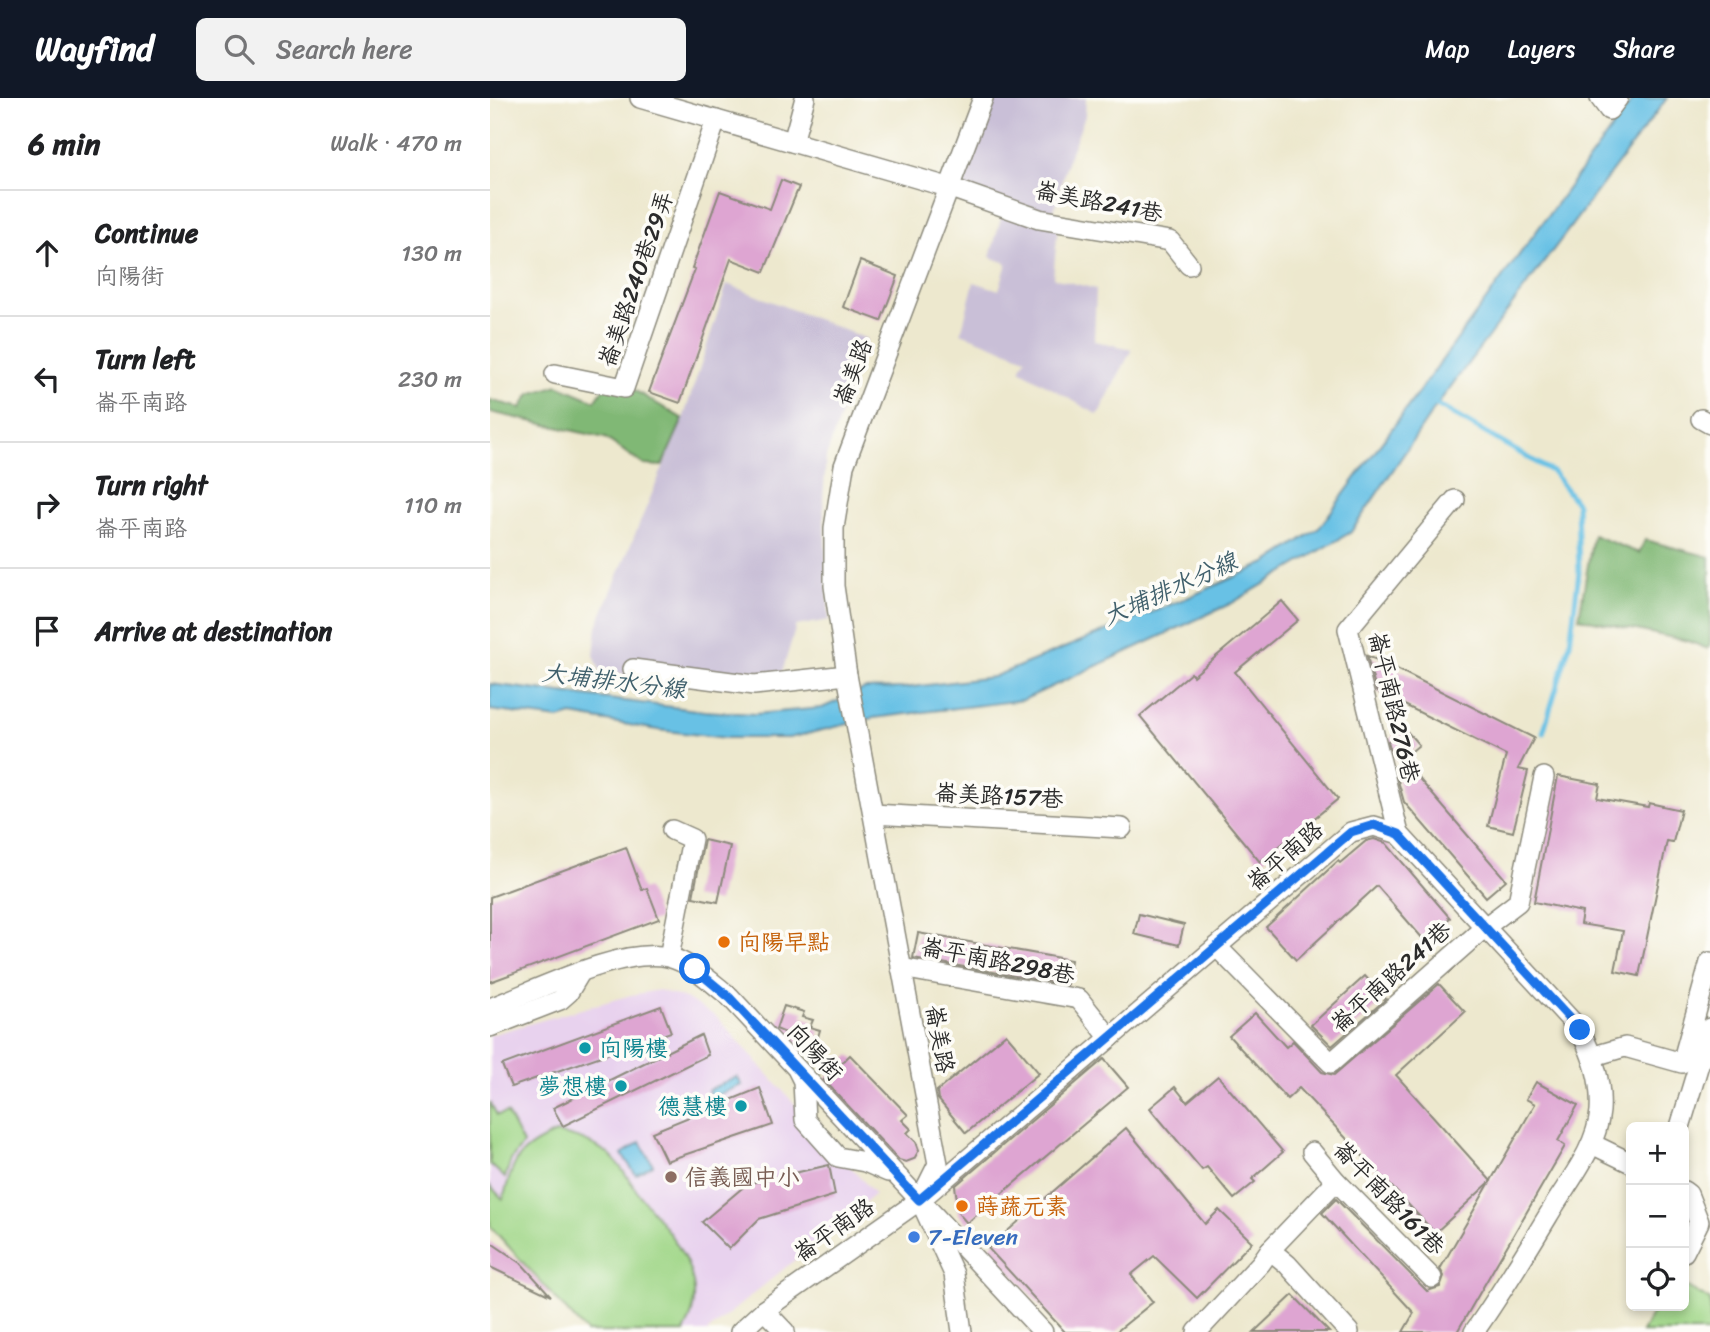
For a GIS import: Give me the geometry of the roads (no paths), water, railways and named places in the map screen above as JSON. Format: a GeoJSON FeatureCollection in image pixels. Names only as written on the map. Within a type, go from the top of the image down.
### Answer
{"type":"FeatureCollection","features":[{"type":"Feature","properties":{"kind":"street","name":"崙美路241巷"},"geometry":{"type":"LineString","coordinates":[[640,98],[951,188],[1039,219],[1170,241],[1189,265]]}},
{"type":"Feature","properties":{"kind":"street"},"geometry":{"type":"LineString","coordinates":[[793,142],[805,98]]}},
{"type":"Feature","properties":{"kind":"street","name":"崙美路"},"geometry":{"type":"LineString","coordinates":[[919,1200],[938,1164],[847,675],[834,586],[834,528],[844,466],[983,98]]}},
{"type":"Feature","properties":{"kind":"street"},"geometry":{"type":"LineString","coordinates":[[1600,98],[1609,110],[1618,98]]}},
{"type":"Feature","properties":{"kind":"street","name":"崙美路240巷29弄"},"geometry":{"type":"LineString","coordinates":[[555,374],[624,388],[716,120]]}},
{"type":"Feature","properties":{"kind":"street","name":"崙平南路276巷"},"geometry":{"type":"LineString","coordinates":[[1399,834],[1348,629],[1455,500]]}},
{"type":"Feature","properties":{"kind":"street"},"geometry":{"type":"LineString","coordinates":[[634,669],[754,685],[847,675]]}},
{"type":"Feature","properties":{"kind":"street","name":"崙平南路241巷"},"geometry":{"type":"LineString","coordinates":[[1217,947],[1331,1063],[1484,928],[1518,902],[1544,777]]}},
{"type":"Feature","properties":{"kind":"street","name":"崙美路157巷"},"geometry":{"type":"LineString","coordinates":[[873,814],[1122,828]]}},
{"type":"Feature","properties":{"kind":"street","name":"崙平南路"},"geometry":{"type":"LineString","coordinates":[[740,1332],[764,1310],[919,1200],[1351,832],[1374,825],[1399,834]]}},
{"type":"Feature","properties":{"kind":"street"},"geometry":{"type":"LineString","coordinates":[[669,957],[692,839],[672,830]]}},
{"type":"Feature","properties":{"kind":"street"},"geometry":{"type":"LineString","coordinates":[[1399,834],[1580,1030],[1594,1056],[1599,1085],[1600,1112],[1592,1144],[1474,1332]]}},
{"type":"Feature","properties":{"kind":"street","name":"向陽街"},"geometry":{"type":"LineString","coordinates":[[490,1009],[612,961],[642,955],[669,957],[695,969],[730,998],[1043,1332]]}},
{"type":"Feature","properties":{"kind":"street"},"geometry":{"type":"LineString","coordinates":[[1594,1056],[1625,1047],[1682,1062],[1710,962]]}},
{"type":"Feature","properties":{"kind":"street","name":"崙平南路298巷"},"geometry":{"type":"LineString","coordinates":[[901,968],[1079,999],[1110,1038]]}},
{"type":"Feature","properties":{"kind":"street"},"geometry":{"type":"LineString","coordinates":[[490,1027],[560,1000],[568,993],[580,973]]}},
{"type":"Feature","properties":{"kind":"street"},"geometry":{"type":"LineString","coordinates":[[1682,1122],[1710,1027]]}},
{"type":"Feature","properties":{"kind":"street"},"geometry":{"type":"LineString","coordinates":[[796,1067],[803,1081],[805,1120],[838,1157],[865,1162],[898,1177]]}},
{"type":"Feature","properties":{"kind":"street"},"geometry":{"type":"LineString","coordinates":[[1592,1144],[1626,1161]]}},
{"type":"Feature","properties":{"kind":"street","name":"崙平南路161巷"},"geometry":{"type":"LineString","coordinates":[[1312,1152],[1336,1181],[1432,1278]]}},
{"type":"Feature","properties":{"kind":"street"},"geometry":{"type":"LineString","coordinates":[[1196,1332],[1261,1263],[1269,1250],[1336,1181]]}},
{"type":"Feature","properties":{"kind":"street"},"geometry":{"type":"LineString","coordinates":[[1689,1197],[1699,1222],[1689,1242]]}},
{"type":"Feature","properties":{"kind":"street"},"geometry":{"type":"LineString","coordinates":[[919,1200],[954,1273],[962,1332]]}},
{"type":"Feature","properties":{"kind":"street"},"geometry":{"type":"LineString","coordinates":[[1269,1250],[1287,1264],[1349,1332]]}},
{"type":"Feature","properties":{"kind":"street"},"geometry":{"type":"LineString","coordinates":[[764,1310],[785,1332]]}},
{"type":"Feature","properties":{"kind":"water"},"geometry":{"type":"Polygon","coordinates":[[[1634,98],[1667,98],[1437,405],[1351,532],[1232,603],[1023,700],[873,718],[789,738],[726,738],[658,730],[572,715],[559,719],[490,710],[490,684],[704,711],[755,714],[822,708],[864,689],[903,688],[993,677],[1266,563],[1319,528],[1634,98]]]}},
{"type":"Feature","properties":{"kind":"water"},"geometry":{"type":"Polygon","coordinates":[[[737,1077],[742,1085],[712,1097],[708,1090],[737,1077]]]}},
{"type":"Feature","properties":{"kind":"water"},"geometry":{"type":"Polygon","coordinates":[[[640,1142],[653,1165],[636,1175],[622,1154],[640,1142]]]}},
{"type":"Feature","properties":{"kind":"waterway"},"geometry":{"type":"LineString","coordinates":[[1432,402],[1553,472],[1577,504],[1579,572],[1570,643],[1543,733]]}},
{"type":"Feature","properties":{"kind":"place","name":"向陽早點"},"geometry":{"type":"Point","coordinates":[724,942]}},
{"type":"Feature","properties":{"kind":"place","name":"向陽樓"},"geometry":{"type":"Point","coordinates":[585,1048]}},
{"type":"Feature","properties":{"kind":"place","name":"夢想樓"},"geometry":{"type":"Point","coordinates":[621,1086]}},
{"type":"Feature","properties":{"kind":"place","name":"德慧樓"},"geometry":{"type":"Point","coordinates":[741,1106]}},
{"type":"Feature","properties":{"kind":"place","name":"信義國中小"},"geometry":{"type":"Point","coordinates":[671,1177]}},
{"type":"Feature","properties":{"kind":"place","name":"蒔蔬元素"},"geometry":{"type":"Point","coordinates":[962,1206]}},
{"type":"Feature","properties":{"kind":"place","name":"7-Eleven"},"geometry":{"type":"Point","coordinates":[914,1237]}},
{"type":"Feature","properties":{"kind":"water label","name":"大埔排水分線"},"geometry":{"type":"Point","coordinates":[1170,589]}},
{"type":"Feature","properties":{"kind":"water label","name":"大埔排水分線"},"geometry":{"type":"Point","coordinates":[614,681]}}]}
